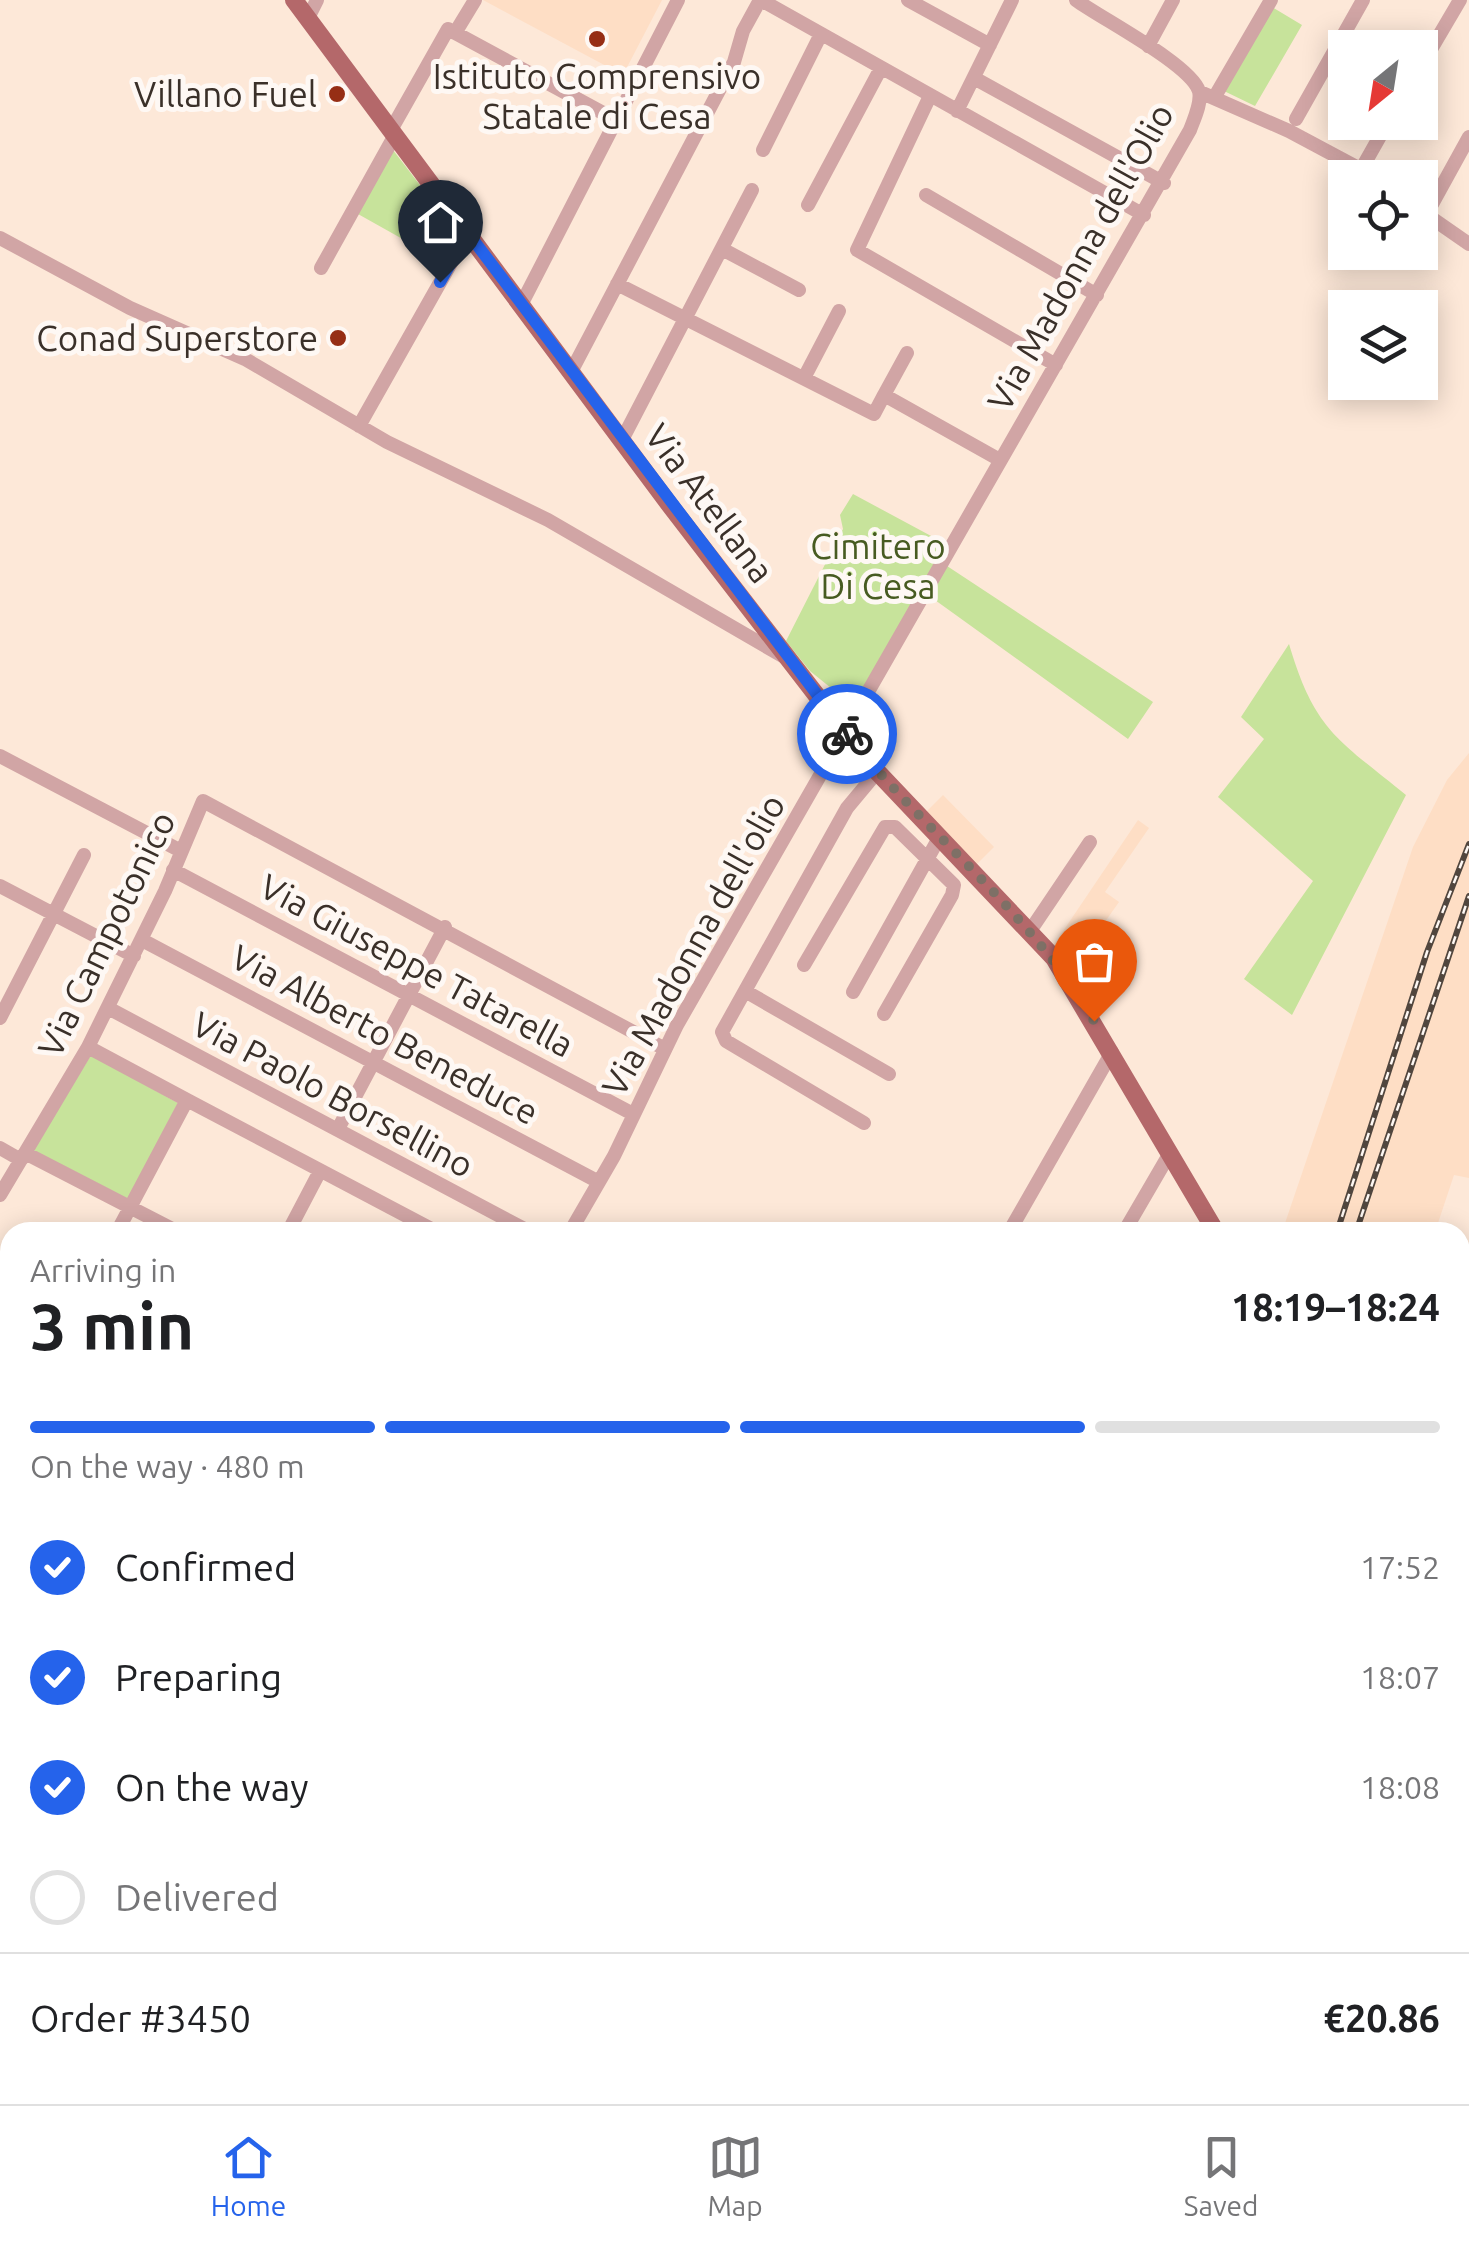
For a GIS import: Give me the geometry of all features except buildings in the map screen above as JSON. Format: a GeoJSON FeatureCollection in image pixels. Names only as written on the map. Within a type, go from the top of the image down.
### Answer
{"type":"FeatureCollection","features":[{"type":"Feature","properties":{"kind":"main road","name":"Via Atellana"},"geometry":{"type":"LineString","coordinates":[[294,0],[846,733],[877,772],[1030,931],[1076,990],[1210,1222]]}},
{"type":"Feature","properties":{"kind":"street"},"geometry":{"type":"LineString","coordinates":[[308,18],[317,0]]}},
{"type":"Feature","properties":{"kind":"street"},"geometry":{"type":"LineString","coordinates":[[455,33],[475,0]]}},
{"type":"Feature","properties":{"kind":"street"},"geometry":{"type":"LineString","coordinates":[[521,305],[678,0]]}},
{"type":"Feature","properties":{"kind":"street"},"geometry":{"type":"LineString","coordinates":[[571,372],[734,62],[743,32],[760,0],[1144,215]]}},
{"type":"Feature","properties":{"kind":"street"},"geometry":{"type":"LineString","coordinates":[[908,0],[990,45]]}},
{"type":"Feature","properties":{"kind":"street"},"geometry":{"type":"LineString","coordinates":[[957,112],[1012,0]]}},
{"type":"Feature","properties":{"kind":"street","name":"Via Madonna dell'Olio"},"geometry":{"type":"LineString","coordinates":[[989,478],[1164,183],[1207,96],[1148,46],[1076,0]]}},
{"type":"Feature","properties":{"kind":"street"},"geometry":{"type":"LineString","coordinates":[[1148,46],[1173,0]]}},
{"type":"Feature","properties":{"kind":"street"},"geometry":{"type":"LineString","coordinates":[[1271,0],[1207,96],[1345,160]]}},
{"type":"Feature","properties":{"kind":"street"},"geometry":{"type":"LineString","coordinates":[[1296,119],[1363,0]]}},
{"type":"Feature","properties":{"kind":"street"},"geometry":{"type":"LineString","coordinates":[[1438,37],[1460,0]]}},
{"type":"Feature","properties":{"kind":"street"},"geometry":{"type":"LineString","coordinates":[[320,268],[448,30],[616,120]]}},
{"type":"Feature","properties":{"kind":"street"},"geometry":{"type":"LineString","coordinates":[[763,150],[822,34]]}},
{"type":"Feature","properties":{"kind":"street"},"geometry":{"type":"LineString","coordinates":[[808,205],[881,68]]}},
{"type":"Feature","properties":{"kind":"street"},"geometry":{"type":"LineString","coordinates":[[974,78],[1164,183]]}},
{"type":"Feature","properties":{"kind":"street"},"geometry":{"type":"LineString","coordinates":[[930,96],[857,250],[1056,365]]}},
{"type":"Feature","properties":{"kind":"street"},"geometry":{"type":"LineString","coordinates":[[1438,188],[1469,137]]}},
{"type":"Feature","properties":{"kind":"street"},"geometry":{"type":"LineString","coordinates":[[622,440],[752,190]]}},
{"type":"Feature","properties":{"kind":"street"},"geometry":{"type":"LineString","coordinates":[[926,195],[1097,295]]}},
{"type":"Feature","properties":{"kind":"street"},"geometry":{"type":"LineString","coordinates":[[1438,222],[1469,244]]}},
{"type":"Feature","properties":{"kind":"street"},"geometry":{"type":"LineString","coordinates":[[359,426],[468,233]]}},
{"type":"Feature","properties":{"kind":"street"},"geometry":{"type":"LineString","coordinates":[[0,238],[130,308],[245,359],[359,426],[548,520],[715,620],[787,658]]}},
{"type":"Feature","properties":{"kind":"street"},"geometry":{"type":"LineString","coordinates":[[722,249],[799,290]]}},
{"type":"Feature","properties":{"kind":"street"},"geometry":{"type":"LineString","coordinates":[[617,284],[874,414],[907,354]]}},
{"type":"Feature","properties":{"kind":"street"},"geometry":{"type":"LineString","coordinates":[[804,378],[838,311]]}},
{"type":"Feature","properties":{"kind":"street"},"geometry":{"type":"LineString","coordinates":[[884,395],[1000,460]]}},
{"type":"Feature","properties":{"kind":"street","name":"Via Madonna dell'olio"},"geometry":{"type":"LineString","coordinates":[[576,1222],[665,1048],[989,478]]}},
{"type":"Feature","properties":{"kind":"street"},"geometry":{"type":"LineString","coordinates":[[0,756],[181,851]]}},
{"type":"Feature","properties":{"kind":"street"},"geometry":{"type":"LineString","coordinates":[[864,1123],[726,1040],[722,1032],[847,808],[877,772]]}},
{"type":"Feature","properties":{"kind":"street","name":"Via Campotonico"},"geometry":{"type":"LineString","coordinates":[[0,1195],[88,1047],[142,940],[203,801],[445,927]]}},
{"type":"Feature","properties":{"kind":"street"},"geometry":{"type":"LineString","coordinates":[[804,965],[885,827],[894,827],[954,885],[884,1014]]}},
{"type":"Feature","properties":{"kind":"street"},"geometry":{"type":"LineString","coordinates":[[853,992],[939,838]]}},
{"type":"Feature","properties":{"kind":"street"},"geometry":{"type":"LineString","coordinates":[[1030,931],[1090,842]]}},
{"type":"Feature","properties":{"kind":"street"},"geometry":{"type":"LineString","coordinates":[[0,1018],[84,855]]}},
{"type":"Feature","properties":{"kind":"street","name":"Via Giuseppe Tatarella"},"geometry":{"type":"LineString","coordinates":[[174,870],[633,1114]]}},
{"type":"Feature","properties":{"kind":"street"},"geometry":{"type":"LineString","coordinates":[[0,886],[134,956]]}},
{"type":"Feature","properties":{"kind":"street"},"geometry":{"type":"LineString","coordinates":[[338,1129],[445,927],[665,1048]]}},
{"type":"Feature","properties":{"kind":"street","name":"Via Alberto Beneduce"},"geometry":{"type":"LineString","coordinates":[[142,940],[599,1182]]}},
{"type":"Feature","properties":{"kind":"street"},"geometry":{"type":"LineString","coordinates":[[745,990],[889,1074]]}},
{"type":"Feature","properties":{"kind":"street","name":"Via Paolo Borsellino"},"geometry":{"type":"LineString","coordinates":[[108,1008],[511,1222]]}},
{"type":"Feature","properties":{"kind":"street"},"geometry":{"type":"LineString","coordinates":[[88,1047],[417,1222]]}},
{"type":"Feature","properties":{"kind":"street"},"geometry":{"type":"LineString","coordinates":[[1016,1222],[1112,1052]]}},
{"type":"Feature","properties":{"kind":"street"},"geometry":{"type":"LineString","coordinates":[[122,1222],[186,1100]]}},
{"type":"Feature","properties":{"kind":"street"},"geometry":{"type":"LineString","coordinates":[[0,1148],[159,1222]]}},
{"type":"Feature","properties":{"kind":"street"},"geometry":{"type":"LineString","coordinates":[[1130,1222],[1170,1153]]}},
{"type":"Feature","properties":{"kind":"street"},"geometry":{"type":"LineString","coordinates":[[293,1222],[320,1171]]}},
{"type":"Feature","properties":{"kind":"shaded area","name":"Istituto Comprensivo Statale di Cesa"},"geometry":{"type":"Polygon","coordinates":[[[483,0],[662,0],[623,75],[483,0]]]}},
{"type":"Feature","properties":{"kind":"shaded area"},"geometry":{"type":"Polygon","coordinates":[[[1469,753],[1469,1178],[1454,1175],[1438,1222],[1285,1222],[1413,847],[1447,780],[1469,753]]]}},
{"type":"Feature","properties":{"kind":"shaded area"},"geometry":{"type":"Polygon","coordinates":[[[943,795],[994,847],[973,868],[922,816],[943,795]]]}},
{"type":"Feature","properties":{"kind":"shaded area"},"geometry":{"type":"Polygon","coordinates":[[[1138,820],[1149,828],[1105,892],[1119,902],[1069,973],[1051,949],[1138,820]]]}},
{"type":"Feature","properties":{"kind":"green space"},"geometry":{"type":"Polygon","coordinates":[[[1272,7],[1302,25],[1255,106],[1224,91],[1272,7]]]}},
{"type":"Feature","properties":{"kind":"green space"},"geometry":{"type":"Polygon","coordinates":[[[393,150],[436,206],[415,246],[358,214],[393,150]]]}},
{"type":"Feature","properties":{"kind":"green space","name":"Cimitero Di Cesa"},"geometry":{"type":"Polygon","coordinates":[[[853,494],[946,544],[857,709],[810,671],[786,641],[843,529],[840,515],[853,494]]]}},
{"type":"Feature","properties":{"kind":"green space"},"geometry":{"type":"Polygon","coordinates":[[[944,564],[1153,702],[1128,739],[928,595],[944,564]]]}},
{"type":"Feature","properties":{"kind":"green space"},"geometry":{"type":"Polygon","coordinates":[[[1289,644],[1309,697],[1332,732],[1406,795],[1292,1015],[1244,979],[1313,881],[1218,797],[1264,739],[1241,717],[1289,644]]]}},
{"type":"Feature","properties":{"kind":"green space"},"geometry":{"type":"Polygon","coordinates":[[[91,1055],[178,1103],[128,1199],[33,1150],[91,1055]]]}},
{"type":"Feature","properties":{"kind":"railway"},"geometry":{"type":"LineString","coordinates":[[1340,1222],[1427,952],[1469,844]]}},
{"type":"Feature","properties":{"kind":"railway"},"geometry":{"type":"LineString","coordinates":[[1359,1222],[1469,896]]}},
{"type":"Feature","properties":{"kind":"way so far"},"geometry":{"type":"LineString","coordinates":[[847,734],[899,797],[1054,958],[1094,1021]]}},
{"type":"Feature","properties":{"kind":"place","name":"Istituto Comprensivo Statale di Cesa"},"geometry":{"type":"Point","coordinates":[597,39]}},
{"type":"Feature","properties":{"kind":"place","name":"Villano Fuel"},"geometry":{"type":"Point","coordinates":[337,94]}},
{"type":"Feature","properties":{"kind":"place","name":"Conad Superstore"},"geometry":{"type":"Point","coordinates":[338,338]}},
{"type":"Feature","properties":{"kind":"route"},"geometry":{"type":"LineString","coordinates":[[440,282],[468,233],[847,734]]}}]}
